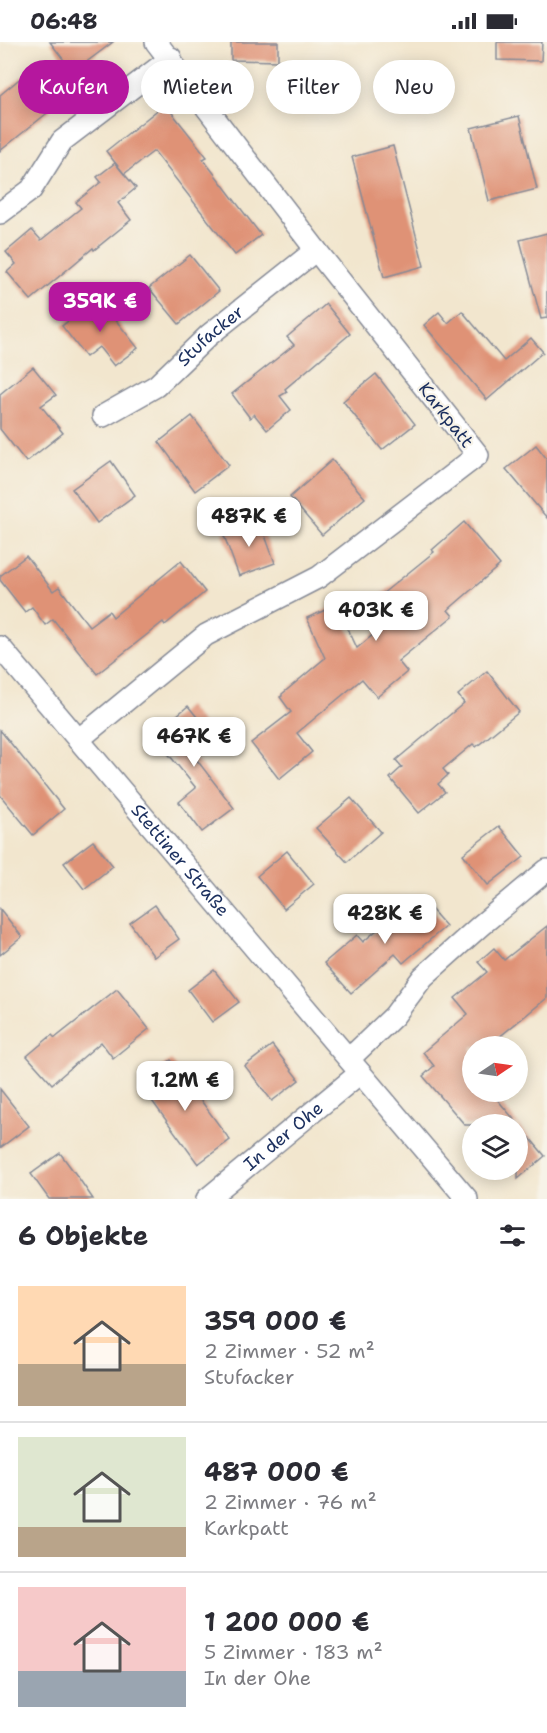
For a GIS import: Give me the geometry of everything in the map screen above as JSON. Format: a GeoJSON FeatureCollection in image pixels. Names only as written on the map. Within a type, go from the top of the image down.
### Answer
{"type":"FeatureCollection","features":[{"type":"Feature","properties":{"kind":"street","name":"Karkpatt"},"geometry":{"type":"LineString","coordinates":[[78,740],[206,634],[320,577],[478,455],[316,250],[171,58],[156,42]]}},
{"type":"Feature","properties":{"kind":"street"},"geometry":{"type":"LineString","coordinates":[[0,213],[31,190],[62,141],[171,58]]}},
{"type":"Feature","properties":{"kind":"street","name":"Stufacker"},"geometry":{"type":"LineString","coordinates":[[103,416],[156,386],[209,335],[316,250]]}},
{"type":"Feature","properties":{"kind":"street","name":"Stettiner Straße"},"geometry":{"type":"LineString","coordinates":[[0,647],[467,1199]]}},
{"type":"Feature","properties":{"kind":"street","name":"In der Ohe"},"geometry":{"type":"LineString","coordinates":[[207,1199],[354,1066],[423,977],[547,870]]}},
{"type":"Feature","properties":{"kind":"building"},"geometry":{"type":"Polygon","coordinates":[[[50,42],[113,42],[89,60],[64,60],[50,42]]]}},
{"type":"Feature","properties":{"kind":"building"},"geometry":{"type":"Polygon","coordinates":[[[231,42],[278,42],[278,60],[231,60],[231,42]]]}},
{"type":"Feature","properties":{"kind":"building"},"geometry":{"type":"Polygon","coordinates":[[[497,42],[542,42],[541,61],[497,60],[497,42]]]}},
{"type":"Feature","properties":{"kind":"building"},"geometry":{"type":"Polygon","coordinates":[[[18,80],[18,114],[46,114],[0,151],[0,95],[18,80]]]}},
{"type":"Feature","properties":{"kind":"building"},"geometry":{"type":"Polygon","coordinates":[[[152,114],[173,114],[207,157],[203,159],[261,235],[235,255],[154,151],[124,174],[106,151],[152,114]]]}},
{"type":"Feature","properties":{"kind":"building"},"geometry":{"type":"Polygon","coordinates":[[[519,116],[537,189],[489,201],[471,128],[519,116]]]}},
{"type":"Feature","properties":{"kind":"building"},"geometry":{"type":"Polygon","coordinates":[[[393,146],[424,266],[384,277],[352,157],[393,146]]]}},
{"type":"Feature","properties":{"kind":"building"},"geometry":{"type":"Polygon","coordinates":[[[115,163],[136,188],[118,203],[131,220],[94,250],[93,248],[31,300],[7,272],[16,264],[6,252],[32,230],[41,240],[81,208],[76,202],[101,182],[97,177],[115,163]]]}},
{"type":"Feature","properties":{"kind":"building"},"geometry":{"type":"Polygon","coordinates":[[[547,233],[547,318],[541,319],[520,240],[547,233]]]}},
{"type":"Feature","properties":{"kind":"building"},"geometry":{"type":"Polygon","coordinates":[[[190,255],[219,291],[179,324],[149,288],[190,255]]]}},
{"type":"Feature","properties":{"kind":"building"},"geometry":{"type":"Polygon","coordinates":[[[98,298],[138,348],[114,366],[99,347],[86,357],[62,326],[98,298]]]}},
{"type":"Feature","properties":{"kind":"building"},"geometry":{"type":"Polygon","coordinates":[[[326,304],[350,334],[285,389],[287,392],[280,396],[291,410],[267,430],[254,414],[250,418],[232,394],[294,345],[287,337],[326,304]]]}},
{"type":"Feature","properties":{"kind":"building"},"geometry":{"type":"Polygon","coordinates":[[[462,311],[504,361],[531,338],[543,352],[487,400],[424,325],[439,312],[448,323],[462,311]]]}},
{"type":"Feature","properties":{"kind":"building"},"geometry":{"type":"Polygon","coordinates":[[[33,367],[56,395],[41,406],[63,433],[26,462],[0,429],[0,394],[33,367]]]}},
{"type":"Feature","properties":{"kind":"building"},"geometry":{"type":"Polygon","coordinates":[[[376,374],[415,424],[382,450],[343,401],[376,374]]]}},
{"type":"Feature","properties":{"kind":"building"},"geometry":{"type":"Polygon","coordinates":[[[192,416],[229,465],[195,491],[159,442],[192,416]]]}},
{"type":"Feature","properties":{"kind":"building"},"geometry":{"type":"Polygon","coordinates":[[[536,445],[547,459],[547,518],[506,469],[536,445]]]}},
{"type":"Feature","properties":{"kind":"building"},"geometry":{"type":"Polygon","coordinates":[[[332,460],[365,498],[322,535],[290,497],[332,460]]]}},
{"type":"Feature","properties":{"kind":"building"},"geometry":{"type":"Polygon","coordinates":[[[111,461],[135,495],[97,523],[72,489],[111,461]]]}},
{"type":"Feature","properties":{"kind":"building"},"geometry":{"type":"Polygon","coordinates":[[[259,519],[275,563],[239,576],[223,533],[259,519]]]}},
{"type":"Feature","properties":{"kind":"building"},"geometry":{"type":"Polygon","coordinates":[[[464,522],[500,565],[448,610],[453,616],[398,661],[407,672],[377,697],[362,679],[297,733],[312,752],[279,779],[251,743],[291,712],[280,697],[325,658],[307,618],[337,605],[357,648],[392,619],[387,612],[392,607],[382,594],[434,552],[432,550],[464,522]]]}},
{"type":"Feature","properties":{"kind":"building"},"geometry":{"type":"Polygon","coordinates":[[[26,556],[53,591],[59,587],[89,626],[109,611],[113,617],[181,561],[205,592],[165,625],[163,622],[97,674],[53,619],[45,625],[32,607],[25,612],[0,580],[0,576],[26,556]]]}},
{"type":"Feature","properties":{"kind":"building"},"geometry":{"type":"Polygon","coordinates":[[[487,671],[519,712],[476,747],[473,744],[443,769],[448,775],[438,784],[445,792],[419,813],[390,778],[402,767],[396,760],[464,703],[458,695],[487,671]]]}},
{"type":"Feature","properties":{"kind":"building"},"geometry":{"type":"Polygon","coordinates":[[[188,706],[214,738],[193,755],[234,808],[202,832],[179,802],[196,788],[153,735],[188,706]]]}},
{"type":"Feature","properties":{"kind":"building"},"geometry":{"type":"Polygon","coordinates":[[[0,730],[64,809],[33,835],[0,795],[0,730]]]}},
{"type":"Feature","properties":{"kind":"building"},"geometry":{"type":"Polygon","coordinates":[[[351,798],[381,832],[347,862],[316,828],[351,798]]]}},
{"type":"Feature","properties":{"kind":"building"},"geometry":{"type":"Polygon","coordinates":[[[499,826],[524,857],[488,885],[463,854],[499,826]]]}},
{"type":"Feature","properties":{"kind":"building"},"geometry":{"type":"Polygon","coordinates":[[[93,841],[113,866],[84,889],[64,863],[93,841]]]}},
{"type":"Feature","properties":{"kind":"building"},"geometry":{"type":"Polygon","coordinates":[[[287,851],[314,884],[284,909],[257,876],[287,851]]]}},
{"type":"Feature","properties":{"kind":"building"},"geometry":{"type":"Polygon","coordinates":[[[412,900],[417,906],[424,901],[446,926],[403,963],[395,954],[351,993],[324,963],[357,935],[363,942],[412,900]]]}},
{"type":"Feature","properties":{"kind":"building"},"geometry":{"type":"Polygon","coordinates":[[[155,905],[179,939],[154,957],[130,923],[155,905]]]}},
{"type":"Feature","properties":{"kind":"building"},"geometry":{"type":"Polygon","coordinates":[[[0,909],[22,937],[0,955],[0,909]]]}},
{"type":"Feature","properties":{"kind":"building"},"geometry":{"type":"Polygon","coordinates":[[[547,926],[547,998],[500,1036],[462,1036],[462,1102],[499,1102],[510,1114],[462,1114],[462,1122],[423,1076],[434,1066],[423,1052],[468,1014],[455,998],[487,972],[478,962],[494,948],[504,960],[547,926]]]}},
{"type":"Feature","properties":{"kind":"building"},"geometry":{"type":"Polygon","coordinates":[[[214,970],[239,1002],[212,1022],[188,990],[214,970]]]}},
{"type":"Feature","properties":{"kind":"building"},"geometry":{"type":"Polygon","coordinates":[[[117,989],[149,1029],[113,1058],[101,1042],[52,1084],[27,1056],[52,1035],[55,1038],[117,989]]]}},
{"type":"Feature","properties":{"kind":"building"},"geometry":{"type":"Polygon","coordinates":[[[272,1045],[299,1080],[272,1101],[245,1066],[272,1045]]]}},
{"type":"Feature","properties":{"kind":"building"},"geometry":{"type":"Polygon","coordinates":[[[171,1060],[230,1140],[198,1164],[139,1083],[171,1060]]]}},
{"type":"Feature","properties":{"kind":"building"},"geometry":{"type":"Polygon","coordinates":[[[0,1089],[29,1126],[0,1148],[0,1089]]]}},
{"type":"Feature","properties":{"kind":"building"},"geometry":{"type":"Polygon","coordinates":[[[528,1136],[545,1156],[528,1170],[528,1136]]]}},
{"type":"Feature","properties":{"kind":"building"},"geometry":{"type":"Polygon","coordinates":[[[60,1153],[93,1199],[49,1199],[31,1174],[60,1153]]]}}]}
